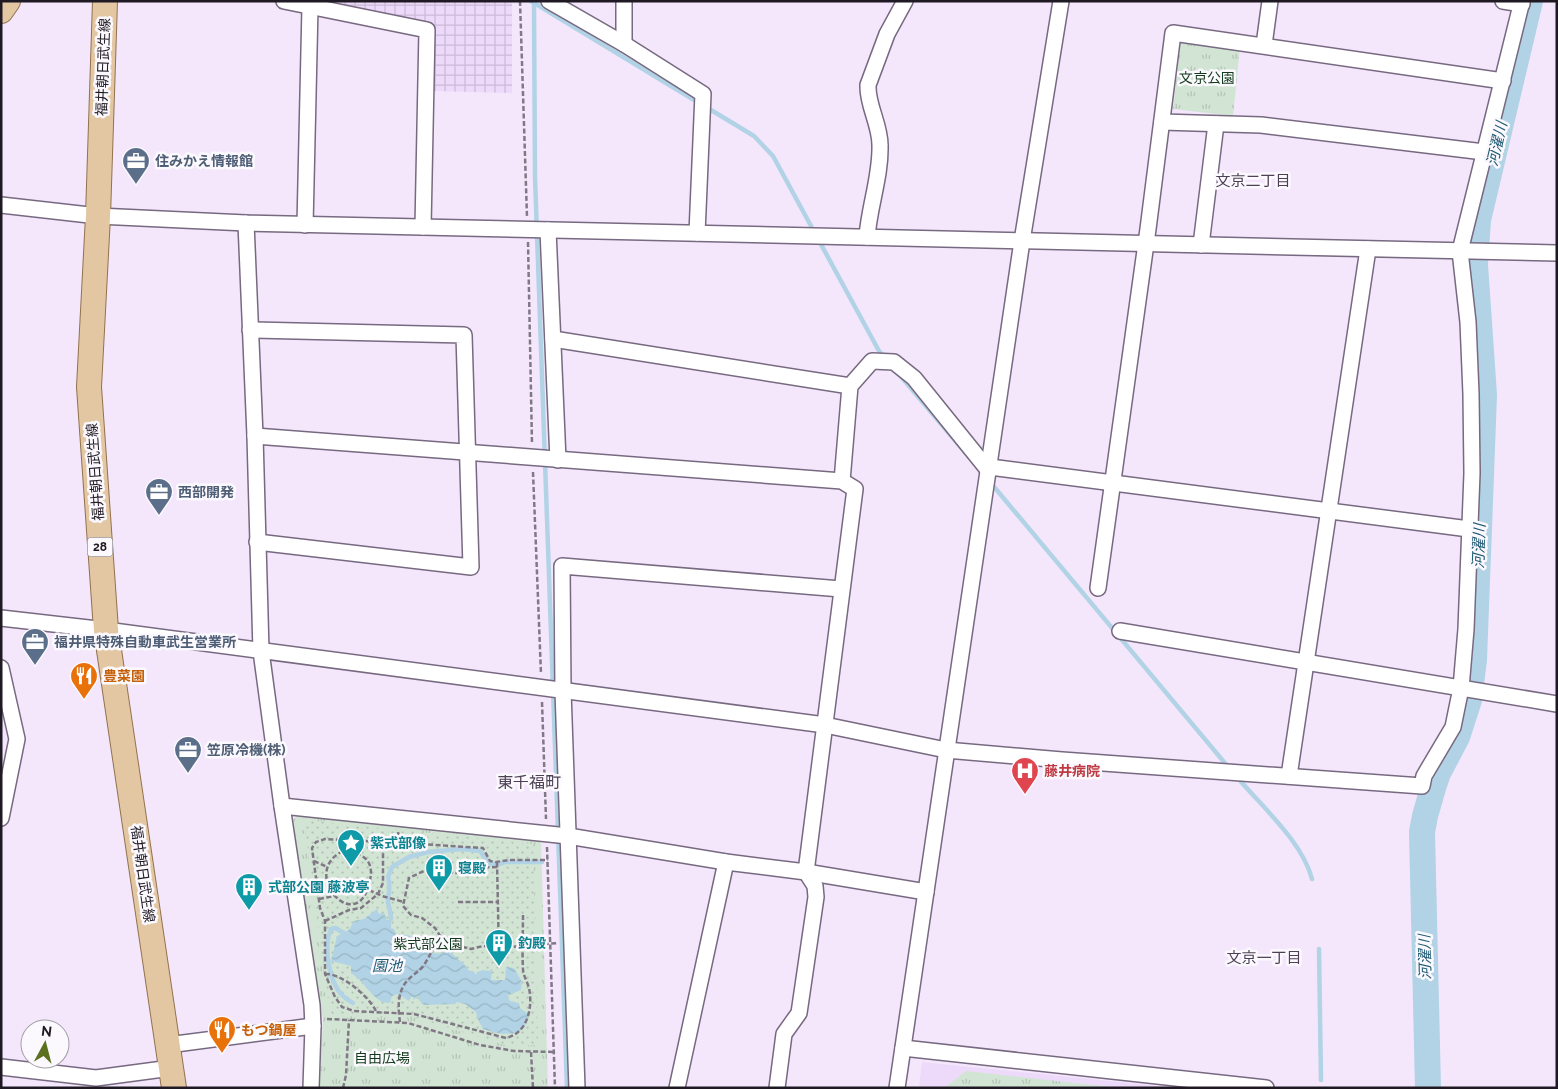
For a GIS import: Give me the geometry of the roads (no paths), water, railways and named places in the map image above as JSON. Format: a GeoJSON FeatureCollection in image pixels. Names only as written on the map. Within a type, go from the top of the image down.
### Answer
{"type":"FeatureCollection","features":[{"type":"Feature","properties":{"kind":"main road"},"geometry":{"type":"LineString","coordinates":[[1,11],[8,1]]}},
{"type":"Feature","properties":{"kind":"main road","name":"福井朝日武生線"},"geometry":{"type":"LineString","coordinates":[[104,1],[98,216],[89,387],[106,630],[171,1067]]}},
{"type":"Feature","properties":{"kind":"street"},"geometry":{"type":"LineString","coordinates":[[284,1],[427,30],[423,227]]}},
{"type":"Feature","properties":{"kind":"street"},"geometry":{"type":"LineString","coordinates":[[549,1],[624,44],[703,94],[697,233]]}},
{"type":"Feature","properties":{"kind":"street"},"geometry":{"type":"LineString","coordinates":[[624,1],[624,44]]}},
{"type":"Feature","properties":{"kind":"street"},"geometry":{"type":"LineString","coordinates":[[867,237],[868,222],[877,181],[880,143],[876,120],[867,93],[868,85],[887,34],[905,1]]}},
{"type":"Feature","properties":{"kind":"street"},"geometry":{"type":"LineString","coordinates":[[897,1088],[1022,241],[1061,1]]}},
{"type":"Feature","properties":{"kind":"street"},"geometry":{"type":"LineString","coordinates":[[1264,45],[1270,1]]}},
{"type":"Feature","properties":{"kind":"street"},"geometry":{"type":"LineString","coordinates":[[1,618],[106,630],[825,725],[946,750],[1422,786],[1424,776],[1453,727],[1461,688],[1466,629],[1472,473],[1468,322],[1460,251],[1522,3],[1503,1]]}},
{"type":"Feature","properties":{"kind":"street"},"geometry":{"type":"LineString","coordinates":[[306,225],[310,7]]}},
{"type":"Feature","properties":{"kind":"street"},"geometry":{"type":"LineString","coordinates":[[1098,588],[1146,244],[1172,33],[1503,80]]}},
{"type":"Feature","properties":{"kind":"street"},"geometry":{"type":"LineString","coordinates":[[1162,122],[1261,125],[1484,152]]}},
{"type":"Feature","properties":{"kind":"street"},"geometry":{"type":"LineString","coordinates":[[1201,245],[1216,124]]}},
{"type":"Feature","properties":{"kind":"street"},"geometry":{"type":"LineString","coordinates":[[1,205],[98,216],[306,225],[1557,253]]}},
{"type":"Feature","properties":{"kind":"street"},"geometry":{"type":"LineString","coordinates":[[246,223],[255,436],[260,651],[313,1022],[311,1088]]}},
{"type":"Feature","properties":{"kind":"street"},"geometry":{"type":"LineString","coordinates":[[548,230],[558,460]]}},
{"type":"Feature","properties":{"kind":"street"},"geometry":{"type":"LineString","coordinates":[[1289,776],[1368,249]]}},
{"type":"Feature","properties":{"kind":"street"},"geometry":{"type":"LineString","coordinates":[[250,330],[464,335],[471,567],[257,542]]}},
{"type":"Feature","properties":{"kind":"street"},"geometry":{"type":"LineString","coordinates":[[552,339],[850,386]]}},
{"type":"Feature","properties":{"kind":"street"},"geometry":{"type":"LineString","coordinates":[[842,481],[850,386],[872,361],[894,362],[914,378],[989,469],[1112,482],[1469,529]]}},
{"type":"Feature","properties":{"kind":"street"},"geometry":{"type":"LineString","coordinates":[[255,436],[842,481],[855,490],[806,872],[815,886],[816,897],[799,1013],[784,1034],[777,1088]]}},
{"type":"Feature","properties":{"kind":"street"},"geometry":{"type":"LineString","coordinates":[[577,1088],[563,691],[562,566],[841,590]]}},
{"type":"Feature","properties":{"kind":"street"},"geometry":{"type":"LineString","coordinates":[[1120,631],[1557,704]]}},
{"type":"Feature","properties":{"kind":"street"},"geometry":{"type":"LineString","coordinates":[[1,668],[7,723],[17,739],[1,818]]}},
{"type":"Feature","properties":{"kind":"street"},"geometry":{"type":"LineString","coordinates":[[282,806],[568,836],[926,892]]}},
{"type":"Feature","properties":{"kind":"street"},"geometry":{"type":"LineString","coordinates":[[677,1088],[726,862]]}},
{"type":"Feature","properties":{"kind":"street"},"geometry":{"type":"LineString","coordinates":[[1,1067],[96,1078],[171,1067],[313,1022]]}},
{"type":"Feature","properties":{"kind":"street"},"geometry":{"type":"LineString","coordinates":[[903,1048],[1266,1088]]}},
{"type":"Feature","properties":{"kind":"water","name":"園池"},"geometry":{"type":"Polygon","coordinates":[[[377,909],[379,914],[384,913],[387,920],[391,919],[391,928],[394,929],[397,937],[399,937],[399,934],[412,937],[422,944],[427,952],[443,953],[449,951],[468,970],[476,975],[477,972],[483,970],[490,971],[492,969],[491,980],[505,980],[506,967],[514,968],[522,982],[521,990],[507,996],[510,1001],[519,1003],[520,1008],[528,1014],[523,1028],[512,1034],[497,1033],[483,1029],[476,1012],[465,1004],[457,1002],[455,1004],[424,1005],[418,999],[419,996],[414,1000],[411,997],[409,1001],[398,994],[392,996],[390,1003],[386,1003],[375,997],[351,973],[351,966],[331,961],[337,936],[349,930],[354,921],[364,919],[377,909]]]}},
{"type":"Feature","properties":{"kind":"waterway"},"geometry":{"type":"LineString","coordinates":[[531,1],[699,103]]}},
{"type":"Feature","properties":{"kind":"waterway","name":"河濯川"},"geometry":{"type":"LineString","coordinates":[[1428,1088],[1422,832],[1438,773],[1457,737],[1469,700],[1474,660],[1484,395],[1475,265],[1478,220],[1530,1]]}},
{"type":"Feature","properties":{"kind":"waterway"},"geometry":{"type":"LineString","coordinates":[[534,3],[535,177],[567,1088]]}},
{"type":"Feature","properties":{"kind":"waterway"},"geometry":{"type":"LineString","coordinates":[[706,107],[754,136],[773,156],[879,351],[885,358]]}},
{"type":"Feature","properties":{"kind":"waterway"},"geometry":{"type":"LineString","coordinates":[[898,373],[969,457]]}},
{"type":"Feature","properties":{"kind":"waterway"},"geometry":{"type":"LineString","coordinates":[[990,482],[1229,768]]}},
{"type":"Feature","properties":{"kind":"waterway"},"geometry":{"type":"LineString","coordinates":[[1237,777],[1280,825],[1300,851],[1312,879]]}},
{"type":"Feature","properties":{"kind":"waterway"},"geometry":{"type":"LineString","coordinates":[[391,919],[388,902],[388,877],[392,867],[409,857],[428,852],[462,849],[480,851],[489,864],[542,862]]}},
{"type":"Feature","properties":{"kind":"waterway"},"geometry":{"type":"LineString","coordinates":[[344,933],[335,928],[331,929],[328,945],[329,964],[338,990],[353,1003]]}},
{"type":"Feature","properties":{"kind":"waterway"},"geometry":{"type":"LineString","coordinates":[[1319,949],[1321,1080]]}},
{"type":"Feature","properties":{"kind":"place","name":"住みかえ情報館"},"geometry":{"type":"Point","coordinates":[136,185]}},
{"type":"Feature","properties":{"kind":"place","name":"西部開発"},"geometry":{"type":"Point","coordinates":[159,516]}},
{"type":"Feature","properties":{"kind":"place","name":"福井県特殊自動車武生営業所"},"geometry":{"type":"Point","coordinates":[35,666]}},
{"type":"Feature","properties":{"kind":"place","name":"豊菜園"},"geometry":{"type":"Point","coordinates":[84,700]}},
{"type":"Feature","properties":{"kind":"place","name":"笠原冷機(株)"},"geometry":{"type":"Point","coordinates":[188,774]}},
{"type":"Feature","properties":{"kind":"place","name":"藤井病院"},"geometry":{"type":"Point","coordinates":[1025,795]}},
{"type":"Feature","properties":{"kind":"place","name":"紫式部像"},"geometry":{"type":"Point","coordinates":[351,867]}},
{"type":"Feature","properties":{"kind":"place","name":"寝殿"},"geometry":{"type":"Point","coordinates":[439,892]}},
{"type":"Feature","properties":{"kind":"place","name":"式部公園 藤波亭"},"geometry":{"type":"Point","coordinates":[249,911]}},
{"type":"Feature","properties":{"kind":"place","name":"釣殿"},"geometry":{"type":"Point","coordinates":[499,967]}},
{"type":"Feature","properties":{"kind":"place","name":"もつ鍋屋"},"geometry":{"type":"Point","coordinates":[222,1054]}},
{"type":"Feature","properties":{"kind":"district","name":"文京二丁目"},"geometry":{"type":"Point","coordinates":[1253,181]}},
{"type":"Feature","properties":{"kind":"district","name":"東千福町"},"geometry":{"type":"Point","coordinates":[529,782]}},
{"type":"Feature","properties":{"kind":"district","name":"文京一丁目"},"geometry":{"type":"Point","coordinates":[1264,958]}},
{"type":"Feature","properties":{"kind":"park label","name":"文京公園"},"geometry":{"type":"Point","coordinates":[1207,78]}},
{"type":"Feature","properties":{"kind":"park label","name":"紫式部公園"},"geometry":{"type":"Point","coordinates":[428,944]}},
{"type":"Feature","properties":{"kind":"park label","name":"自由広場"},"geometry":{"type":"Point","coordinates":[382,1058]}}]}
